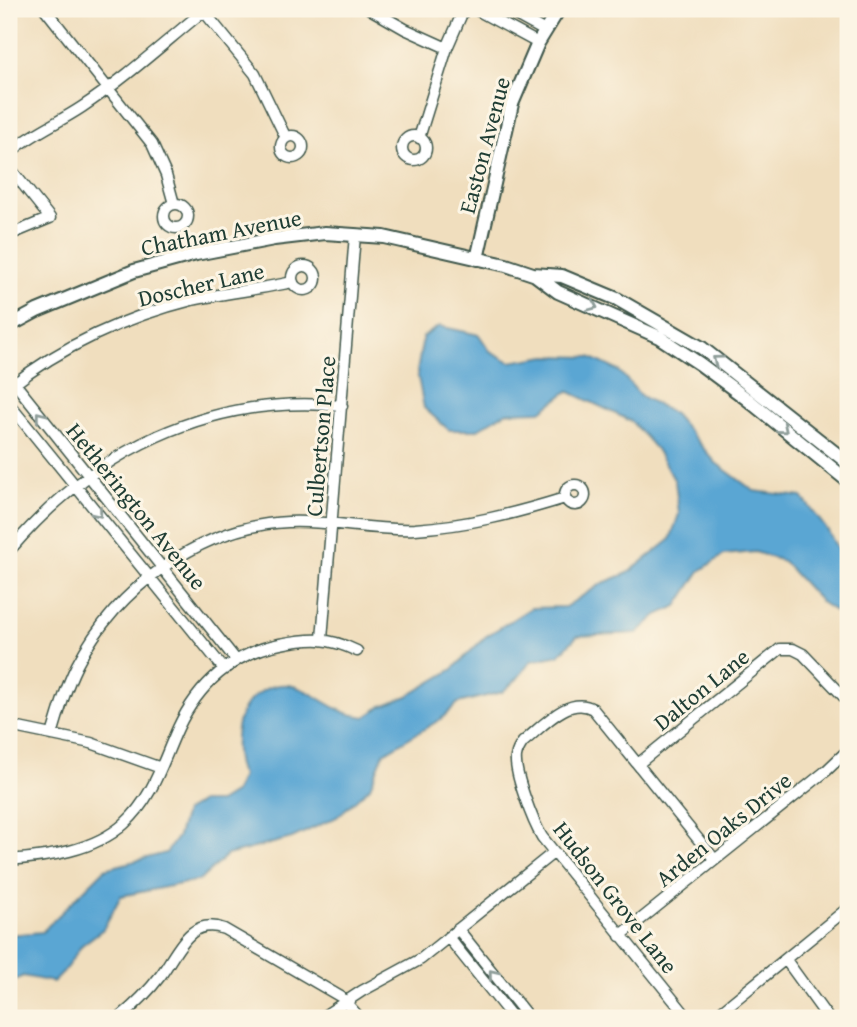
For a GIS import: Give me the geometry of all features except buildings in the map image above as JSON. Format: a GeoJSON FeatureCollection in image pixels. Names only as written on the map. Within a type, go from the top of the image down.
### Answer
{"type":"FeatureCollection","features":[{"type":"Feature","properties":{"kind":"street"},"geometry":{"type":"LineString","coordinates":[[45,9],[156,152],[166,175],[173,204]]}},
{"type":"Feature","properties":{"kind":"street"},"geometry":{"type":"LineString","coordinates":[[9,153],[19,144],[108,89],[204,9],[255,74],[286,138]]}},
{"type":"Feature","properties":{"kind":"street"},"geometry":{"type":"LineString","coordinates":[[370,9],[447,48]]}},
{"type":"Feature","properties":{"kind":"street"},"geometry":{"type":"LineString","coordinates":[[419,138],[447,48],[464,9]]}},
{"type":"Feature","properties":{"kind":"street"},"geometry":{"type":"LineString","coordinates":[[475,9],[542,37]]}},
{"type":"Feature","properties":{"kind":"street"},"geometry":{"type":"LineString","coordinates":[[505,9],[542,37]]}},
{"type":"Feature","properties":{"kind":"street","name":"Easton Avenue"},"geometry":{"type":"LineString","coordinates":[[477,259],[512,104],[542,37],[559,9]]}},
{"type":"Feature","properties":{"kind":"street"},"geometry":{"type":"LineString","coordinates":[[9,167],[50,218],[9,235]]}},
{"type":"Feature","properties":{"kind":"street","name":"Chatham Avenue"},"geometry":{"type":"LineString","coordinates":[[9,326],[37,311],[134,271],[184,258],[274,239],[325,233],[383,237],[533,274],[562,276],[617,299],[702,348],[848,463]]}},
{"type":"Feature","properties":{"kind":"street","name":"Culbertson Place"},"geometry":{"type":"LineString","coordinates":[[322,639],[355,235]]}},
{"type":"Feature","properties":{"kind":"street","name":"Chatham Avenue"},"geometry":{"type":"LineString","coordinates":[[533,274],[558,292],[659,337],[747,399],[848,481]]}},
{"type":"Feature","properties":{"kind":"street","name":"Doscher Lane"},"geometry":{"type":"LineString","coordinates":[[11,382],[76,345],[155,311],[226,293],[293,282]]}},
{"type":"Feature","properties":{"kind":"street","name":"Hetherington Avenue"},"geometry":{"type":"LineString","coordinates":[[11,382],[236,660]]}},
{"type":"Feature","properties":{"kind":"street","name":"Hetherington Avenue"},"geometry":{"type":"LineString","coordinates":[[9,404],[224,669]]}},
{"type":"Feature","properties":{"kind":"street"},"geometry":{"type":"LineString","coordinates":[[9,551],[48,508],[88,475],[167,431],[226,412],[284,404],[342,406]]}},
{"type":"Feature","properties":{"kind":"street"},"geometry":{"type":"LineString","coordinates":[[52,735],[67,687],[88,645],[116,608],[162,569],[204,544],[255,527],[284,522],[332,523],[389,530],[430,527],[505,517],[565,498]]}},
{"type":"Feature","properties":{"kind":"street"},"geometry":{"type":"LineString","coordinates":[[9,860],[89,845],[107,836],[138,811],[151,793],[187,711],[202,690],[236,660],[274,645],[322,639],[337,641],[357,651]]}},
{"type":"Feature","properties":{"kind":"street","name":"Dalton Lane"},"geometry":{"type":"LineString","coordinates":[[638,764],[780,649],[790,648],[803,654],[848,701]]}},
{"type":"Feature","properties":{"kind":"street","name":"Hudson Grove Lane"},"geometry":{"type":"LineString","coordinates":[[638,764],[593,709],[582,705],[563,710],[523,742],[517,753],[516,766],[531,814],[542,837],[688,1018]]}},
{"type":"Feature","properties":{"kind":"street"},"geometry":{"type":"LineString","coordinates":[[9,726],[91,743],[161,768]]}},
{"type":"Feature","properties":{"kind":"street","name":"Arden Oaks Drive"},"geometry":{"type":"LineString","coordinates":[[620,936],[826,771],[848,750]]}},
{"type":"Feature","properties":{"kind":"street"},"geometry":{"type":"LineString","coordinates":[[638,764],[715,860]]}},
{"type":"Feature","properties":{"kind":"street"},"geometry":{"type":"LineString","coordinates":[[321,1018],[412,964],[553,853]]}},
{"type":"Feature","properties":{"kind":"street"},"geometry":{"type":"LineString","coordinates":[[713,1018],[848,908]]}},
{"type":"Feature","properties":{"kind":"street"},"geometry":{"type":"LineString","coordinates":[[119,1018],[154,984],[186,936],[198,928],[210,926],[224,929],[346,1001],[360,1018]]}},
{"type":"Feature","properties":{"kind":"street"},"geometry":{"type":"LineString","coordinates":[[458,929],[529,1018]]}},
{"type":"Feature","properties":{"kind":"street"},"geometry":{"type":"LineString","coordinates":[[448,937],[513,1018]]}},
{"type":"Feature","properties":{"kind":"street"},"geometry":{"type":"LineString","coordinates":[[786,960],[828,1018]]}},
{"type":"Feature","properties":{"kind":"water"},"geometry":{"type":"Polygon","coordinates":[[[439,326],[479,335],[490,351],[510,362],[547,356],[590,357],[619,371],[641,396],[674,414],[716,463],[754,491],[802,497],[828,531],[848,569],[848,620],[821,602],[783,561],[755,552],[724,555],[700,571],[677,606],[657,615],[637,633],[577,636],[559,655],[531,661],[502,692],[458,703],[441,719],[384,753],[370,787],[337,817],[292,838],[227,855],[200,880],[121,896],[103,929],[82,945],[53,982],[23,976],[9,983],[9,935],[42,932],[105,869],[166,853],[178,836],[185,812],[201,802],[219,802],[235,792],[242,776],[236,755],[238,723],[244,708],[255,696],[268,688],[290,685],[344,712],[365,717],[382,706],[408,696],[453,669],[485,637],[531,608],[565,607],[603,583],[628,573],[670,540],[679,514],[675,481],[656,449],[631,421],[568,391],[541,411],[507,412],[476,430],[449,430],[424,408],[417,372],[423,337],[439,326]]]}}]}
